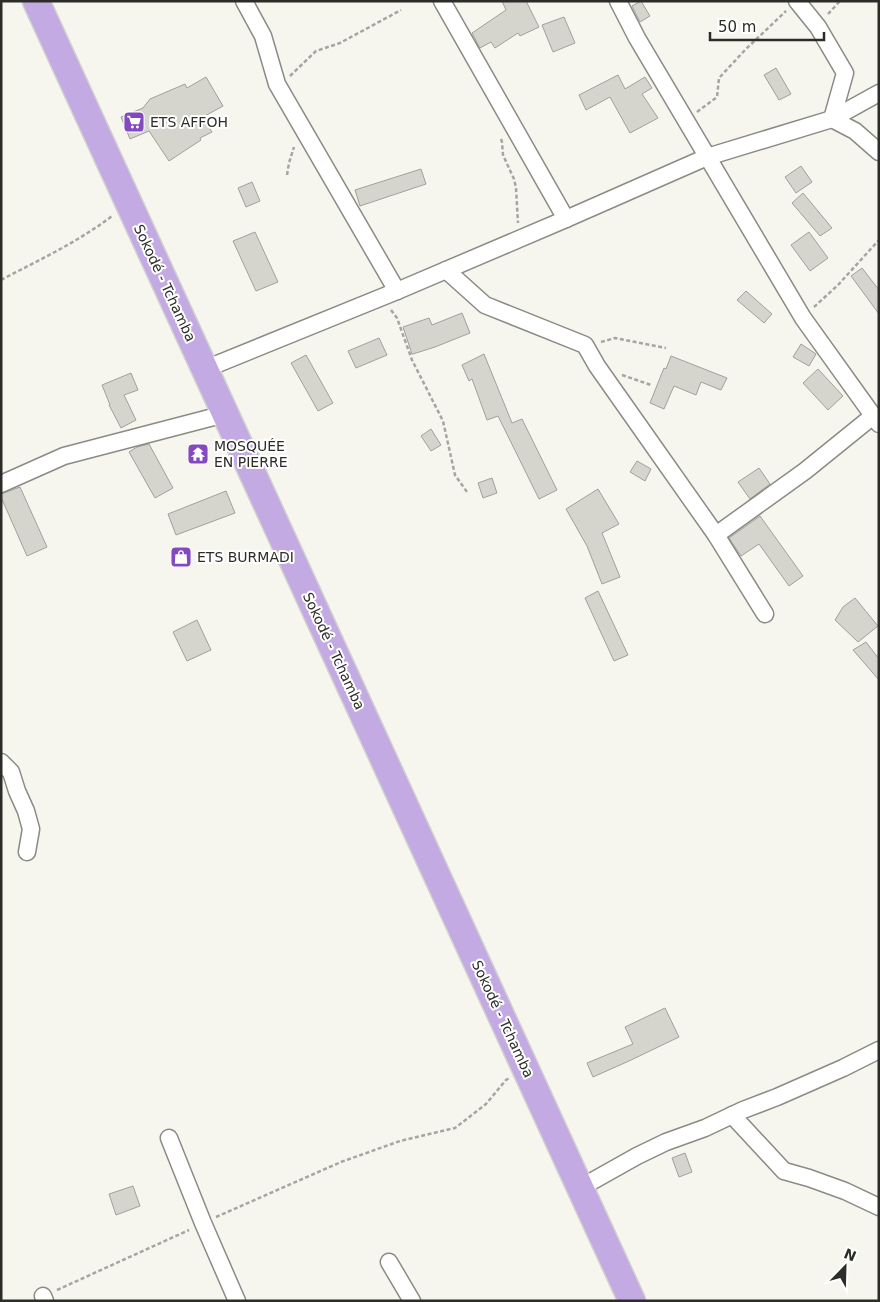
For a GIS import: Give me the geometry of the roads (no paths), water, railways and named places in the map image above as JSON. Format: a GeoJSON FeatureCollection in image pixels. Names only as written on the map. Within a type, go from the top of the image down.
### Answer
{"type":"FeatureCollection","features":[{"type":"Feature","properties":{"kind":"main road","name":"Sokodé - Tchamba"},"geometry":{"type":"LineString","coordinates":[[36,1],[632,1301]]}},
{"type":"Feature","properties":{"kind":"street"},"geometry":{"type":"LineString","coordinates":[[244,1],[262,36],[277,84],[397,291]]}},
{"type":"Feature","properties":{"kind":"street"},"geometry":{"type":"LineString","coordinates":[[442,1],[566,220]]}},
{"type":"Feature","properties":{"kind":"street"},"geometry":{"type":"LineString","coordinates":[[618,1],[637,38],[803,318],[876,420],[716,535]]}},
{"type":"Feature","properties":{"kind":"street"},"geometry":{"type":"LineString","coordinates":[[797,1],[818,27],[845,73],[832,120]]}},
{"type":"Feature","properties":{"kind":"street"},"geometry":{"type":"LineString","coordinates":[[205,369],[566,220],[707,157],[832,120],[879,93]]}},
{"type":"Feature","properties":{"kind":"street"},"geometry":{"type":"LineString","coordinates":[[832,120],[855,131],[879,152]]}},
{"type":"Feature","properties":{"kind":"street"},"geometry":{"type":"LineString","coordinates":[[446,270],[485,305],[585,345],[597,366],[716,535],[765,614]]}},
{"type":"Feature","properties":{"kind":"street"},"geometry":{"type":"LineString","coordinates":[[1,484],[64,456],[225,414]]}},
{"type":"Feature","properties":{"kind":"street"},"geometry":{"type":"LineString","coordinates":[[1,762],[11,772],[26,811],[31,829],[27,852]]}},
{"type":"Feature","properties":{"kind":"street"},"geometry":{"type":"LineString","coordinates":[[580,1188],[666,1142],[705,1128],[777,1097],[879,1050]]}},
{"type":"Feature","properties":{"kind":"street"},"geometry":{"type":"LineString","coordinates":[[732,1115],[784,1171],[845,1190],[879,1208]]}},
{"type":"Feature","properties":{"kind":"street"},"geometry":{"type":"LineString","coordinates":[[169,1138],[237,1301]]}},
{"type":"Feature","properties":{"kind":"street"},"geometry":{"type":"LineString","coordinates":[[389,1262],[412,1301]]}},
{"type":"Feature","properties":{"kind":"place","name":"ETS AFFOH"},"geometry":{"type":"Point","coordinates":[134,122]}},
{"type":"Feature","properties":{"kind":"place","name":"MOSQUÉE EN PIERRE"},"geometry":{"type":"Point","coordinates":[198,454]}},
{"type":"Feature","properties":{"kind":"place","name":"ETS BURMADI"},"geometry":{"type":"Point","coordinates":[181,557]}}]}
